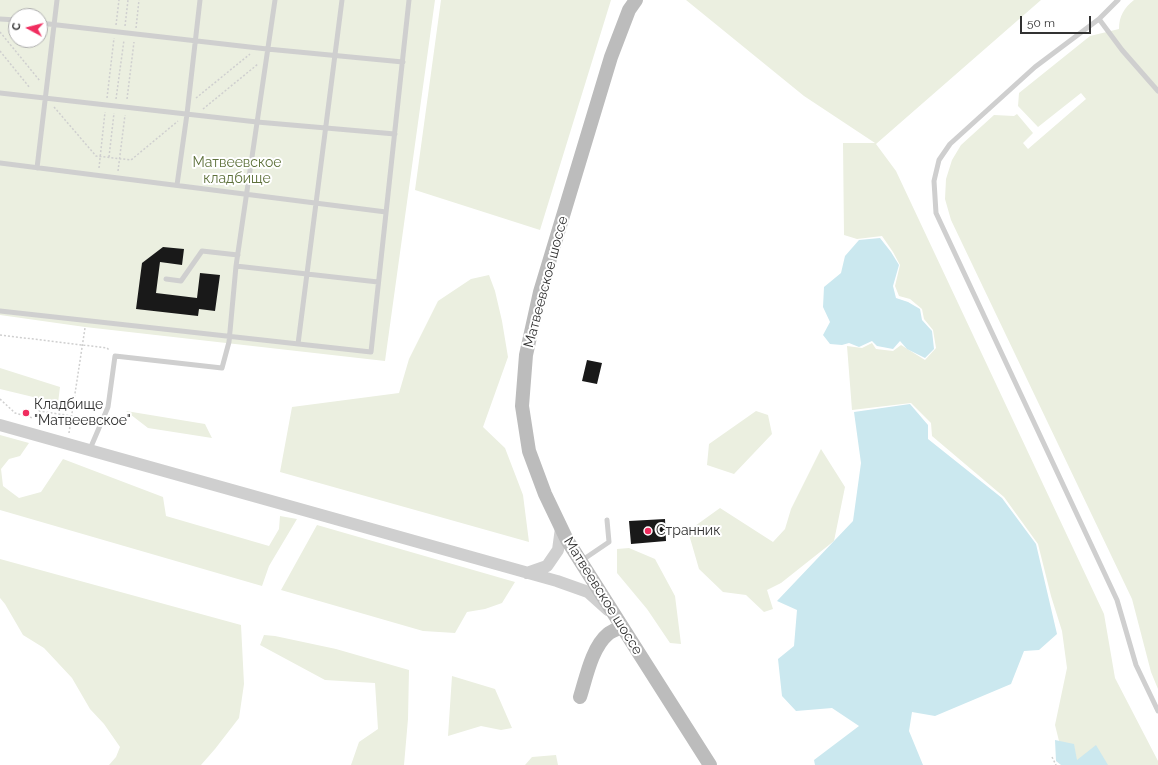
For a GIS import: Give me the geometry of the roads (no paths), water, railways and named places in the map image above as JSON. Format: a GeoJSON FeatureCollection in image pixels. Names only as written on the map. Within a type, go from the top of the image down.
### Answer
{"type":"FeatureCollection","features":[{"type":"Feature","properties":{"kind":"main road","name":"Матвеевское шоссе"},"geometry":{"type":"LineString","coordinates":[[636,0],[629,10],[611,57],[540,292],[526,356],[522,406],[529,451],[545,494],[561,528],[580,562],[710,765]]}},
{"type":"Feature","properties":{"kind":"main road"},"geometry":{"type":"LineString","coordinates":[[580,697],[599,643],[618,621]]}},
{"type":"Feature","properties":{"kind":"street"},"geometry":{"type":"LineString","coordinates":[[0,424],[557,581],[588,592],[618,621]]}},
{"type":"Feature","properties":{"kind":"street"},"geometry":{"type":"LineString","coordinates":[[527,572],[547,566],[558,550],[561,528]]}},
{"type":"Feature","properties":{"kind":"lane"},"geometry":{"type":"LineString","coordinates":[[37,168],[57,0]]}},
{"type":"Feature","properties":{"kind":"lane"},"geometry":{"type":"LineString","coordinates":[[177,185],[200,0]]}},
{"type":"Feature","properties":{"kind":"lane"},"geometry":{"type":"LineString","coordinates":[[90,449],[108,407],[115,356],[222,368],[229,342],[236,266],[275,0]]}},
{"type":"Feature","properties":{"kind":"lane"},"geometry":{"type":"LineString","coordinates":[[298,344],[342,0]]}},
{"type":"Feature","properties":{"kind":"lane"},"geometry":{"type":"LineString","coordinates":[[0,311],[371,352],[410,0]]}},
{"type":"Feature","properties":{"kind":"lane"},"geometry":{"type":"LineString","coordinates":[[1118,0],[1099,19],[1035,66],[950,144],[939,160],[934,181],[936,214],[1117,600],[1136,666],[1158,711]]}},
{"type":"Feature","properties":{"kind":"lane"},"geometry":{"type":"LineString","coordinates":[[1099,19],[1122,50],[1158,91]]}},
{"type":"Feature","properties":{"kind":"lane"},"geometry":{"type":"LineString","coordinates":[[48,24],[267,49],[403,62]]}},
{"type":"Feature","properties":{"kind":"lane"},"geometry":{"type":"LineString","coordinates":[[0,93],[257,122],[395,134]]}},
{"type":"Feature","properties":{"kind":"lane"},"geometry":{"type":"LineString","coordinates":[[0,163],[386,212]]}},
{"type":"Feature","properties":{"kind":"lane"},"geometry":{"type":"LineString","coordinates":[[166,279],[181,281],[202,251],[238,255]]}},
{"type":"Feature","properties":{"kind":"lane"},"geometry":{"type":"LineString","coordinates":[[236,266],[378,282]]}},
{"type":"Feature","properties":{"kind":"lane"},"geometry":{"type":"LineString","coordinates":[[580,562],[608,542],[607,520]]}},
{"type":"Feature","properties":{"kind":"water"},"geometry":{"type":"Polygon","coordinates":[[[880,238],[899,265],[893,286],[896,298],[908,302],[920,309],[922,320],[932,331],[934,349],[925,358],[907,349],[900,341],[893,349],[877,346],[872,341],[859,347],[849,343],[842,345],[830,344],[823,335],[830,322],[823,307],[824,287],[841,273],[845,256],[859,240],[880,238]]]}},
{"type":"Feature","properties":{"kind":"water"},"geometry":{"type":"Polygon","coordinates":[[[910,404],[928,425],[928,439],[1002,498],[1036,544],[1057,634],[1039,650],[1024,651],[1011,684],[935,716],[912,712],[909,731],[923,765],[815,765],[814,760],[859,726],[832,708],[796,711],[782,696],[778,659],[794,646],[797,610],[777,601],[853,521],[861,463],[854,412],[910,404]]]}},
{"type":"Feature","properties":{"kind":"water"},"geometry":{"type":"Polygon","coordinates":[[[1055,740],[1074,744],[1077,760],[1096,745],[1108,765],[1061,765],[1056,761],[1055,740]]]}},
{"type":"Feature","properties":{"kind":"place","name":"Кладбище \"Матвеевское\""},"geometry":{"type":"Point","coordinates":[26,413]}},
{"type":"Feature","properties":{"kind":"place","name":"Странник"},"geometry":{"type":"Point","coordinates":[648,531]}},
{"type":"Feature","properties":{"kind":"park label","name":"Матвеевское кладбище"},"geometry":{"type":"Point","coordinates":[237,172]}}]}
